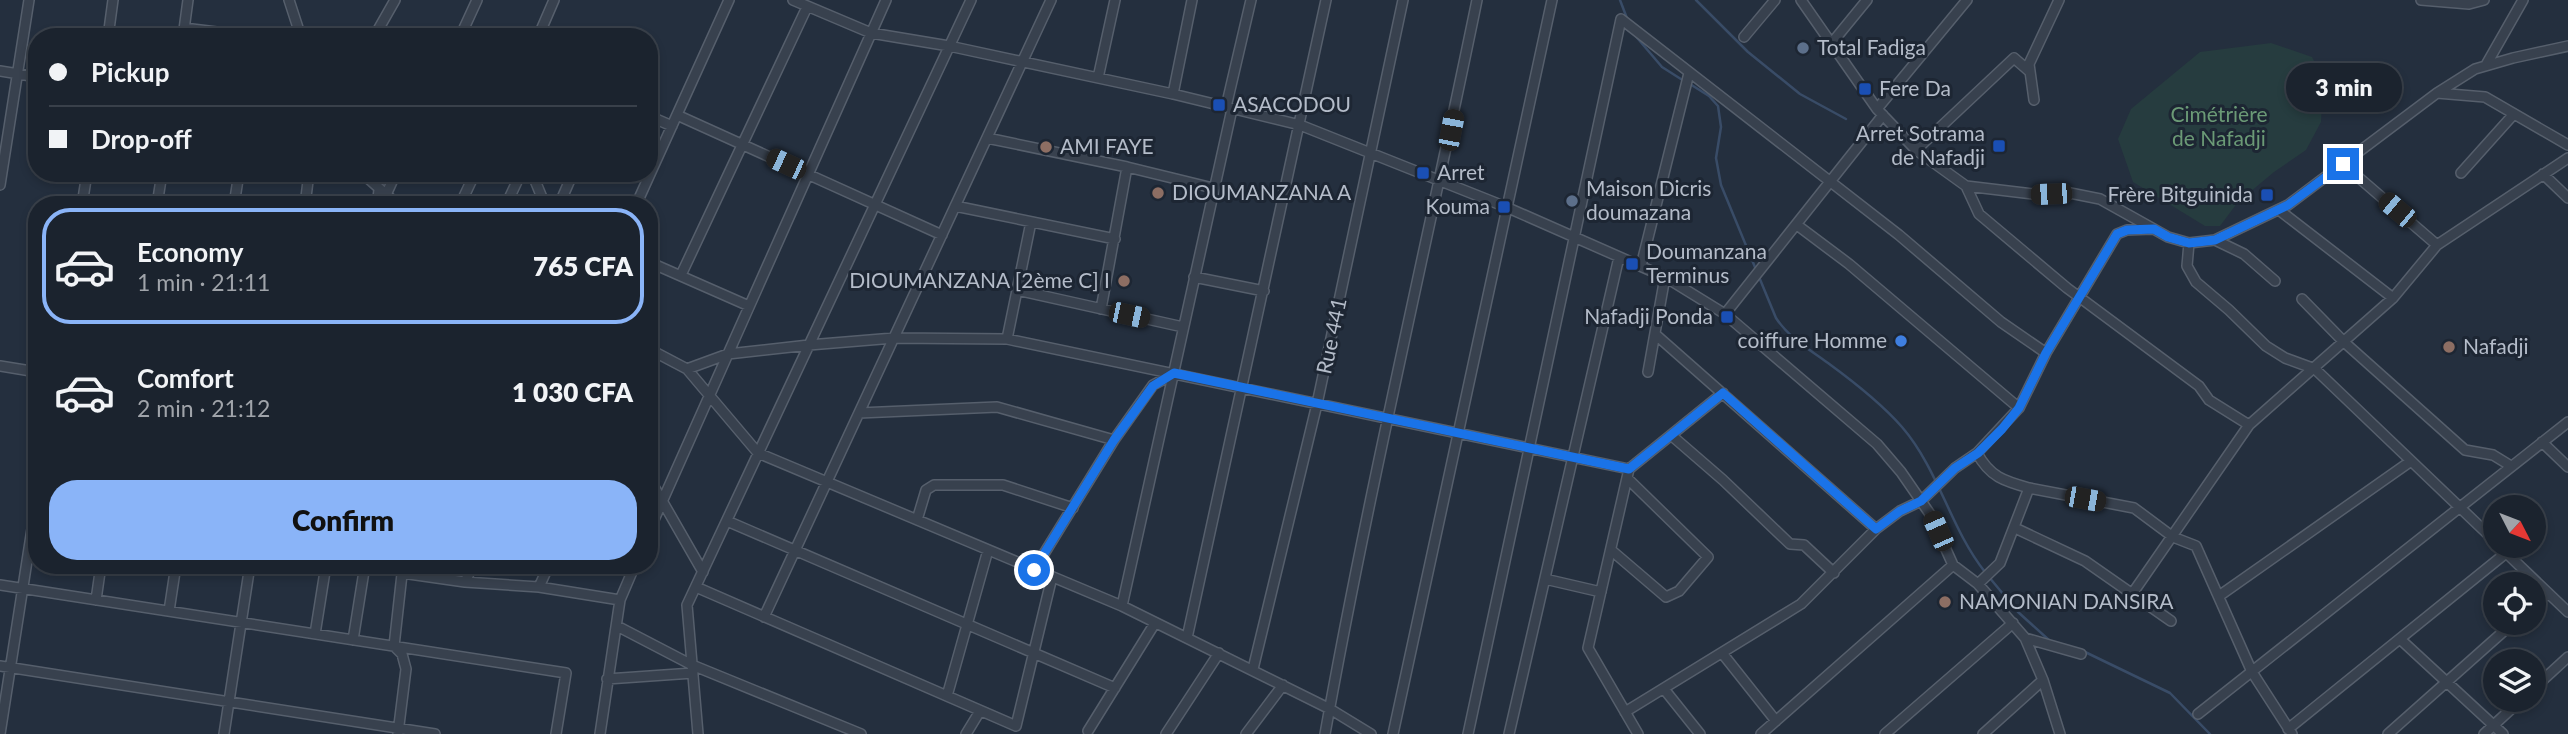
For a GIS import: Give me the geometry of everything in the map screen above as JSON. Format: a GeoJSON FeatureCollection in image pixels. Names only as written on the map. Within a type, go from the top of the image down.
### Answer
{"type":"FeatureCollection","features":[{"type":"Feature","properties":{"kind":"street"},"geometry":{"type":"LineString","coordinates":[[0,185],[29,0]]}},
{"type":"Feature","properties":{"kind":"street"},"geometry":{"type":"LineString","coordinates":[[109,28],[113,0]]}},
{"type":"Feature","properties":{"kind":"street"},"geometry":{"type":"LineString","coordinates":[[184,28],[188,0]]}},
{"type":"Feature","properties":{"kind":"street"},"geometry":{"type":"LineString","coordinates":[[289,0],[299,28]]}},
{"type":"Feature","properties":{"kind":"street"},"geometry":{"type":"LineString","coordinates":[[378,28],[395,0]]}},
{"type":"Feature","properties":{"kind":"street"},"geometry":{"type":"LineString","coordinates":[[464,28],[477,0]]}},
{"type":"Feature","properties":{"kind":"street"},"geometry":{"type":"LineString","coordinates":[[542,28],[554,0]]}},
{"type":"Feature","properties":{"kind":"street"},"geometry":{"type":"LineString","coordinates":[[658,156],[729,0]]}},
{"type":"Feature","properties":{"kind":"street"},"geometry":{"type":"LineString","coordinates":[[793,0],[871,33],[1173,94],[1300,125],[1506,207],[1665,277],[1725,314],[1877,444],[1901,472],[1930,514],[1953,565],[1978,584],[2025,638],[2043,680],[2057,733]]}},
{"type":"Feature","properties":{"kind":"street"},"geometry":{"type":"LineString","coordinates":[[658,510],[886,0]]}},
{"type":"Feature","properties":{"kind":"street"},"geometry":{"type":"LineString","coordinates":[[698,734],[687,605],[971,0]]}},
{"type":"Feature","properties":{"kind":"street"},"geometry":{"type":"LineString","coordinates":[[764,617],[1051,0]]}},
{"type":"Feature","properties":{"kind":"street"},"geometry":{"type":"LineString","coordinates":[[1098,78],[1115,0]]}},
{"type":"Feature","properties":{"kind":"street"},"geometry":{"type":"LineString","coordinates":[[1173,94],[1192,0]]}},
{"type":"Feature","properties":{"kind":"street"},"geometry":{"type":"LineString","coordinates":[[1122,606],[1174,373],[1251,0]]}},
{"type":"Feature","properties":{"kind":"street"},"geometry":{"type":"LineString","coordinates":[[1187,638],[1326,0]]}},
{"type":"Feature","properties":{"kind":"street","name":"Rue 441"},"geometry":{"type":"LineString","coordinates":[[1253,669],[1317,404],[1403,0]]}},
{"type":"Feature","properties":{"kind":"street"},"geometry":{"type":"LineString","coordinates":[[1325,734],[1386,418],[1440,182],[1477,0]]}},
{"type":"Feature","properties":{"kind":"street"},"geometry":{"type":"LineString","coordinates":[[1393,734],[1552,0]]}},
{"type":"Feature","properties":{"kind":"street"},"geometry":{"type":"LineString","coordinates":[[1801,0],[1880,112],[1916,150],[1966,186],[2032,194],[2070,193],[2100,199],[2168,237],[2189,243],[2215,240],[2279,210],[2437,93],[2486,65],[2568,46]]}},
{"type":"Feature","properties":{"kind":"street"},"geometry":{"type":"LineString","coordinates":[[1831,44],[1867,0]]}},
{"type":"Feature","properties":{"kind":"street"},"geometry":{"type":"LineString","coordinates":[[1725,314],[1797,225],[1967,0]]}},
{"type":"Feature","properties":{"kind":"street"},"geometry":{"type":"LineString","coordinates":[[2034,100],[2029,64],[2059,0]]}},
{"type":"Feature","properties":{"kind":"street"},"geometry":{"type":"LineString","coordinates":[[2421,0],[2469,4],[2484,0]]}},
{"type":"Feature","properties":{"kind":"street"},"geometry":{"type":"LineString","coordinates":[[2486,65],[2523,0]]}},
{"type":"Feature","properties":{"kind":"street"},"geometry":{"type":"LineString","coordinates":[[1744,37],[1773,1]]}},
{"type":"Feature","properties":{"kind":"street"},"geometry":{"type":"LineString","coordinates":[[681,275],[807,7]]}},
{"type":"Feature","properties":{"kind":"street"},"geometry":{"type":"LineString","coordinates":[[1468,734],[1621,19],[1899,235],[2001,322],[2046,353]]}},
{"type":"Feature","properties":{"kind":"street"},"geometry":{"type":"LineString","coordinates":[[1916,150],[2014,58],[2029,71]]}},
{"type":"Feature","properties":{"kind":"street"},"geometry":{"type":"LineString","coordinates":[[0,71],[28,76]]}},
{"type":"Feature","properties":{"kind":"street"},"geometry":{"type":"LineString","coordinates":[[1641,266],[1689,73]]}},
{"type":"Feature","properties":{"kind":"street"},"geometry":{"type":"LineString","coordinates":[[2437,93],[2485,97],[2568,145]]}},
{"type":"Feature","properties":{"kind":"street"},"geometry":{"type":"LineString","coordinates":[[677,115],[942,235]]}},
{"type":"Feature","properties":{"kind":"street"},"geometry":{"type":"LineString","coordinates":[[2461,173],[2513,115]]}},
{"type":"Feature","properties":{"kind":"street"},"geometry":{"type":"LineString","coordinates":[[658,120],[672,125]]}},
{"type":"Feature","properties":{"kind":"street"},"geometry":{"type":"LineString","coordinates":[[987,138],[1213,188]]}},
{"type":"Feature","properties":{"kind":"street"},"geometry":{"type":"LineString","coordinates":[[2132,594],[2249,425],[2393,298],[2437,245],[2568,158]]}},
{"type":"Feature","properties":{"kind":"street"},"geometry":{"type":"LineString","coordinates":[[2343,164],[2437,245]]}},
{"type":"Feature","properties":{"kind":"street"},"geometry":{"type":"LineString","coordinates":[[1101,309],[1127,167]]}},
{"type":"Feature","properties":{"kind":"street"},"geometry":{"type":"LineString","coordinates":[[2543,174],[2568,198]]}},
{"type":"Feature","properties":{"kind":"street"},"geometry":{"type":"LineString","coordinates":[[372,182],[388,196]]}},
{"type":"Feature","properties":{"kind":"street"},"geometry":{"type":"LineString","coordinates":[[381,196],[390,182]]}},
{"type":"Feature","properties":{"kind":"street"},"geometry":{"type":"LineString","coordinates":[[1966,186],[1979,214],[2067,288],[2200,386],[2209,400],[2249,425]]}},
{"type":"Feature","properties":{"kind":"street"},"geometry":{"type":"LineString","coordinates":[[956,206],[1115,239]]}},
{"type":"Feature","properties":{"kind":"street"},"geometry":{"type":"LineString","coordinates":[[2279,210],[2393,298]]}},
{"type":"Feature","properties":{"kind":"street"},"geometry":{"type":"LineString","coordinates":[[1007,339],[1031,222]]}},
{"type":"Feature","properties":{"kind":"street"},"geometry":{"type":"LineString","coordinates":[[1797,225],[1849,264],[2019,408]]}},
{"type":"Feature","properties":{"kind":"street"},"geometry":{"type":"LineString","coordinates":[[1625,712],[1801,604],[1876,529],[1900,511],[1921,501],[1955,468],[1978,453],[2019,408],[2046,353],[2117,234],[2127,230],[2154,229]]}},
{"type":"Feature","properties":{"kind":"street"},"geometry":{"type":"LineString","coordinates":[[2215,240],[2244,254],[2275,281]]}},
{"type":"Feature","properties":{"kind":"street"},"geometry":{"type":"LineString","coordinates":[[2189,243],[2188,266],[2196,282],[2230,310],[2266,346],[2285,358],[2315,369],[2483,531]]}},
{"type":"Feature","properties":{"kind":"street"},"geometry":{"type":"LineString","coordinates":[[1509,734],[1619,257]]}},
{"type":"Feature","properties":{"kind":"street"},"geometry":{"type":"LineString","coordinates":[[658,266],[749,306]]}},
{"type":"Feature","properties":{"kind":"street"},"geometry":{"type":"LineString","coordinates":[[1194,277],[1264,291]]}},
{"type":"Feature","properties":{"kind":"street"},"geometry":{"type":"LineString","coordinates":[[1648,372],[1665,277]]}},
{"type":"Feature","properties":{"kind":"street"},"geometry":{"type":"LineString","coordinates":[[1017,290],[1183,327]]}},
{"type":"Feature","properties":{"kind":"street"},"geometry":{"type":"LineString","coordinates":[[2302,299],[2344,342],[2465,450],[2493,455],[2511,466]]}},
{"type":"Feature","properties":{"kind":"street"},"geometry":{"type":"LineString","coordinates":[[1655,334],[1876,529]]}},
{"type":"Feature","properties":{"kind":"street"},"geometry":{"type":"LineString","coordinates":[[687,369],[728,354],[809,345],[894,338],[1007,339],[1573,457],[1628,474],[1708,557],[1679,591],[1666,597],[1611,550]]}},
{"type":"Feature","properties":{"kind":"street"},"geometry":{"type":"LineString","coordinates":[[658,354],[687,369],[758,453],[1122,606],[1253,669],[1330,709],[1371,734]]}},
{"type":"Feature","properties":{"kind":"street"},"geometry":{"type":"LineString","coordinates":[[0,366],[28,371]]}},
{"type":"Feature","properties":{"kind":"street"},"geometry":{"type":"LineString","coordinates":[[1034,570],[1114,440],[1153,386],[1174,373]]}},
{"type":"Feature","properties":{"kind":"street"},"geometry":{"type":"LineString","coordinates":[[1638,734],[1588,649],[1628,474],[1723,393]]}},
{"type":"Feature","properties":{"kind":"street"},"geometry":{"type":"LineString","coordinates":[[859,413],[997,407],[1114,440]]}},
{"type":"Feature","properties":{"kind":"street"},"geometry":{"type":"LineString","coordinates":[[2198,714],[2568,422]]}},
{"type":"Feature","properties":{"kind":"street"},"geometry":{"type":"LineString","coordinates":[[1671,435],[1790,544],[1804,545],[1834,573]]}},
{"type":"Feature","properties":{"kind":"street"},"geometry":{"type":"LineString","coordinates":[[2542,442],[2568,467]]}},
{"type":"Feature","properties":{"kind":"street"},"geometry":{"type":"LineString","coordinates":[[1978,453],[1985,468],[2002,480],[2028,488],[2134,508],[2173,537],[2196,547],[2252,671],[2290,731],[2400,639],[2488,558]]}},
{"type":"Feature","properties":{"kind":"street"},"geometry":{"type":"LineString","coordinates":[[2219,596],[2411,461]]}},
{"type":"Feature","properties":{"kind":"street"},"geometry":{"type":"LineString","coordinates":[[917,520],[926,490],[934,485],[1003,485],[1073,508]]}},
{"type":"Feature","properties":{"kind":"street"},"geometry":{"type":"LineString","coordinates":[[1978,584],[2000,563],[2028,488]]}},
{"type":"Feature","properties":{"kind":"street"},"geometry":{"type":"LineString","coordinates":[[658,494],[702,572]]}},
{"type":"Feature","properties":{"kind":"street"},"geometry":{"type":"LineString","coordinates":[[727,521],[1115,688]]}},
{"type":"Feature","properties":{"kind":"street"},"geometry":{"type":"LineString","coordinates":[[2015,528],[2085,561],[2171,621]]}},
{"type":"Feature","properties":{"kind":"street"},"geometry":{"type":"LineString","coordinates":[[947,696],[988,550]]}},
{"type":"Feature","properties":{"kind":"street"},"geometry":{"type":"LineString","coordinates":[[0,734],[5,666],[28,556]]}},
{"type":"Feature","properties":{"kind":"street"},"geometry":{"type":"LineString","coordinates":[[2511,558],[2567,609]]}},
{"type":"Feature","properties":{"kind":"street"},"geometry":{"type":"LineString","coordinates":[[1761,734],[1953,565]]}},
{"type":"Feature","properties":{"kind":"street"},"geometry":{"type":"LineString","coordinates":[[96,600],[100,574]]}},
{"type":"Feature","properties":{"kind":"street"},"geometry":{"type":"LineString","coordinates":[[169,611],[175,574]]}},
{"type":"Feature","properties":{"kind":"street"},"geometry":{"type":"LineString","coordinates":[[224,734],[249,574]]}},
{"type":"Feature","properties":{"kind":"street"},"geometry":{"type":"LineString","coordinates":[[315,634],[325,574]]}},
{"type":"Feature","properties":{"kind":"street"},"geometry":{"type":"LineString","coordinates":[[353,640],[364,574]]}},
{"type":"Feature","properties":{"kind":"street"},"geometry":{"type":"LineString","coordinates":[[394,646],[401,574]]}},
{"type":"Feature","properties":{"kind":"street"},"geometry":{"type":"LineString","coordinates":[[426,574],[465,582],[539,587],[620,600]]}},
{"type":"Feature","properties":{"kind":"street"},"geometry":{"type":"LineString","coordinates":[[465,574],[465,582]]}},
{"type":"Feature","properties":{"kind":"street"},"geometry":{"type":"LineString","coordinates":[[465,582],[469,574]]}},
{"type":"Feature","properties":{"kind":"street"},"geometry":{"type":"LineString","coordinates":[[539,587],[544,574]]}},
{"type":"Feature","properties":{"kind":"street"},"geometry":{"type":"LineString","coordinates":[[600,734],[620,600],[631,574]]}},
{"type":"Feature","properties":{"kind":"street"},"geometry":{"type":"LineString","coordinates":[[695,587],[1016,726],[1052,577]]}},
{"type":"Feature","properties":{"kind":"street"},"geometry":{"type":"LineString","coordinates":[[1545,579],[1601,592]]}},
{"type":"Feature","properties":{"kind":"street"},"geometry":{"type":"LineString","coordinates":[[0,585],[566,673],[556,734]]}},
{"type":"Feature","properties":{"kind":"street"},"geometry":{"type":"LineString","coordinates":[[1088,731],[1155,623]]}},
{"type":"Feature","properties":{"kind":"street"},"geometry":{"type":"LineString","coordinates":[[1885,734],[2013,623]]}},
{"type":"Feature","properties":{"kind":"street"},"geometry":{"type":"LineString","coordinates":[[617,626],[693,669],[861,734]]}},
{"type":"Feature","properties":{"kind":"street"},"geometry":{"type":"LineString","coordinates":[[2388,734],[2499,635]]}},
{"type":"Feature","properties":{"kind":"street"},"geometry":{"type":"LineString","coordinates":[[2025,638],[2081,654]]}},
{"type":"Feature","properties":{"kind":"street"},"geometry":{"type":"LineString","coordinates":[[2400,639],[2503,734]]}},
{"type":"Feature","properties":{"kind":"street"},"geometry":{"type":"LineString","coordinates":[[394,646],[402,654],[406,669],[398,731]]}},
{"type":"Feature","properties":{"kind":"street"},"geometry":{"type":"LineString","coordinates":[[1166,734],[1219,653]]}},
{"type":"Feature","properties":{"kind":"street"},"geometry":{"type":"LineString","coordinates":[[1722,653],[1776,721]]}},
{"type":"Feature","properties":{"kind":"street"},"geometry":{"type":"LineString","coordinates":[[2546,677],[2568,657]]}},
{"type":"Feature","properties":{"kind":"street"},"geometry":{"type":"LineString","coordinates":[[5,666],[398,731],[435,734]]}},
{"type":"Feature","properties":{"kind":"street"},"geometry":{"type":"LineString","coordinates":[[607,679],[693,669]]}},
{"type":"Feature","properties":{"kind":"street"},"geometry":{"type":"LineString","coordinates":[[1983,734],[2043,680]]}},
{"type":"Feature","properties":{"kind":"street"},"geometry":{"type":"LineString","coordinates":[[1245,734],[1283,685]]}},
{"type":"Feature","properties":{"kind":"street"},"geometry":{"type":"LineString","coordinates":[[1664,689],[1700,734]]}},
{"type":"Feature","properties":{"kind":"street"},"geometry":{"type":"LineString","coordinates":[[966,734],[980,710]]}},
{"type":"Feature","properties":{"kind":"street"},"geometry":{"type":"LineString","coordinates":[[2484,734],[2508,712]]}},
{"type":"Feature","properties":{"kind":"green space","name":"Cimétrière de Nafadji"},"geometry":{"type":"Polygon","coordinates":[[[2271,43],[2312,57],[2323,79],[2321,122],[2306,150],[2238,202],[2220,226],[2205,226],[2133,182],[2118,139],[2131,109],[2200,52],[2271,43]]]}},
{"type":"Feature","properties":{"kind":"waterway"},"geometry":{"type":"LineString","coordinates":[[1620,0],[1628,21]]}},
{"type":"Feature","properties":{"kind":"waterway"},"geometry":{"type":"LineString","coordinates":[[1696,0],[1748,52],[1800,94],[1846,119]]}},
{"type":"Feature","properties":{"kind":"waterway"},"geometry":{"type":"LineString","coordinates":[[1633,33],[1662,67],[1684,81]]}},
{"type":"Feature","properties":{"kind":"waterway"},"geometry":{"type":"LineString","coordinates":[[1690,84],[1709,96],[1718,106],[1721,127],[1716,158],[1721,185],[1776,318],[1793,337],[1867,393],[1902,427],[1926,462],[1962,537],[1985,572]]}},
{"type":"Feature","properties":{"kind":"waterway"},"geometry":{"type":"LineString","coordinates":[[1989,577],[2018,612],[2050,641],[2056,643]]}},
{"type":"Feature","properties":{"kind":"waterway"},"geometry":{"type":"LineString","coordinates":[[2083,651],[2170,693],[2210,734]]}},
{"type":"Feature","properties":{"kind":"place","name":"Total Fadiga"},"geometry":{"type":"Point","coordinates":[1803,48]}},
{"type":"Feature","properties":{"kind":"place","name":"Fere Da"},"geometry":{"type":"Point","coordinates":[1865,89]}},
{"type":"Feature","properties":{"kind":"place","name":"ASACODOU"},"geometry":{"type":"Point","coordinates":[1219,105]}},
{"type":"Feature","properties":{"kind":"place","name":"Arret Sotrama de Nafadji"},"geometry":{"type":"Point","coordinates":[1999,146]}},
{"type":"Feature","properties":{"kind":"place","name":"AMI FAYE"},"geometry":{"type":"Point","coordinates":[1046,147]}},
{"type":"Feature","properties":{"kind":"place","name":"Arret"},"geometry":{"type":"Point","coordinates":[1423,173]}},
{"type":"Feature","properties":{"kind":"place","name":"DIOUMANZANA A"},"geometry":{"type":"Point","coordinates":[1158,193]}},
{"type":"Feature","properties":{"kind":"place","name":"Frère Bitguinida"},"geometry":{"type":"Point","coordinates":[2267,195]}},
{"type":"Feature","properties":{"kind":"place","name":"Maison Dicris doumazana"},"geometry":{"type":"Point","coordinates":[1572,201]}},
{"type":"Feature","properties":{"kind":"place","name":"Kouma"},"geometry":{"type":"Point","coordinates":[1504,207]}},
{"type":"Feature","properties":{"kind":"place","name":"Doumanzana Terminus"},"geometry":{"type":"Point","coordinates":[1632,264]}},
{"type":"Feature","properties":{"kind":"place","name":"DIOUMANZANA [2ème C] I"},"geometry":{"type":"Point","coordinates":[1124,281]}},
{"type":"Feature","properties":{"kind":"place","name":"Nafadji Ponda"},"geometry":{"type":"Point","coordinates":[1727,317]}},
{"type":"Feature","properties":{"kind":"place","name":"coiffure Homme"},"geometry":{"type":"Point","coordinates":[1901,341]}},
{"type":"Feature","properties":{"kind":"place","name":"Nafadji"},"geometry":{"type":"Point","coordinates":[2449,347]}},
{"type":"Feature","properties":{"kind":"place","name":"NAMONIAN DANSIRA"},"geometry":{"type":"Point","coordinates":[1945,602]}},
{"type":"Feature","properties":{"kind":"route"},"geometry":{"type":"LineString","coordinates":[[1034,570],[1114,440],[1153,386],[1174,373],[1629,469],[1723,393],[1876,529],[1900,511],[1921,501],[2002,429],[2019,408],[2046,353],[2117,234],[2127,230],[2154,229],[2168,237],[2189,243],[2215,240],[2288,205],[2343,164]]}}]}
